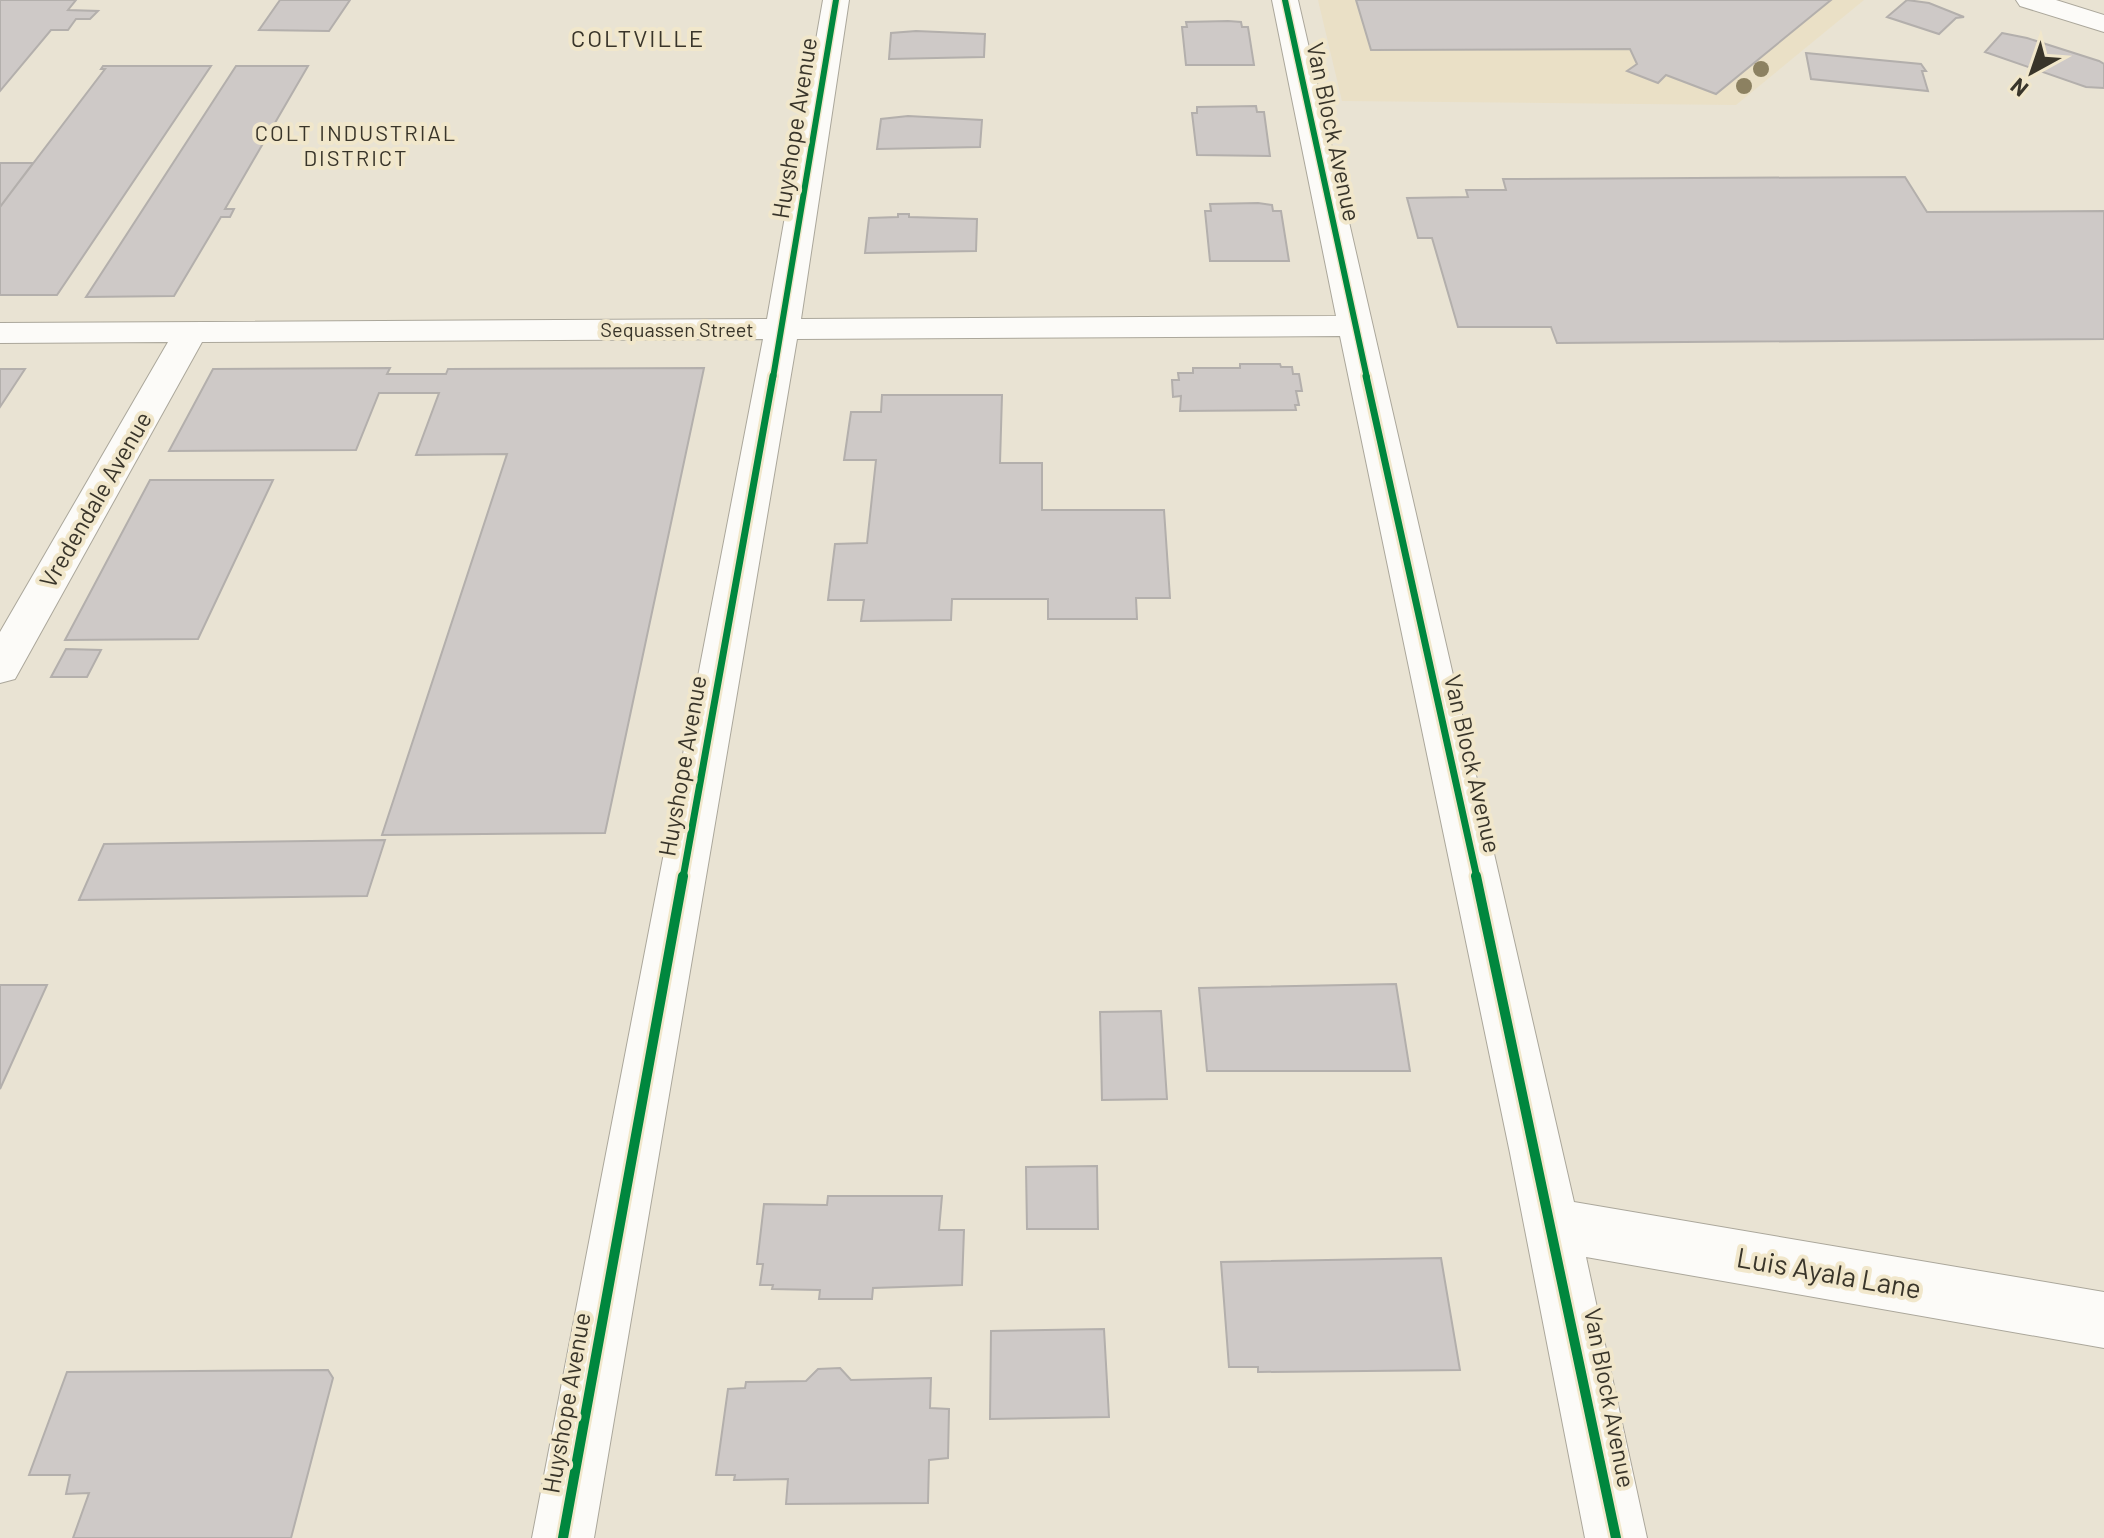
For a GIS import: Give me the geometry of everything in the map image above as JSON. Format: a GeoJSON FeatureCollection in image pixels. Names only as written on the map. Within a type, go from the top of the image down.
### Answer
{"type":"FeatureCollection","features":[{"type":"Feature","properties":{"kind":"street","name":"Huyshope Avenue"},"geometry":{"type":"LineString","coordinates":[[563,1538],[782,329],[836,0]]}},
{"type":"Feature","properties":{"kind":"street","name":"Van Block Avenue"},"geometry":{"type":"LineString","coordinates":[[1285,0],[1354,326],[1554,1225],[1616,1538]]}},
{"type":"Feature","properties":{"kind":"street"},"geometry":{"type":"LineString","coordinates":[[2029,0],[2104,24]]}},
{"type":"Feature","properties":{"kind":"street","name":"Sequassen Street"},"geometry":{"type":"LineString","coordinates":[[0,333],[1354,326]]}},
{"type":"Feature","properties":{"kind":"street","name":"Vredendale Avenue"},"geometry":{"type":"LineString","coordinates":[[0,668],[191,332]]}},
{"type":"Feature","properties":{"kind":"street","name":"Luis Ayala Lane"},"geometry":{"type":"LineString","coordinates":[[1554,1225],[2104,1320]]}},
{"type":"Feature","properties":{"kind":"shaded area"},"geometry":{"type":"Polygon","coordinates":[[[1318,0],[1864,0],[1736,105],[1342,101],[1318,0]]]}},
{"type":"Feature","properties":{"kind":"building"},"geometry":{"type":"Polygon","coordinates":[[[0,0],[76,0],[68,10],[98,11],[90,19],[76,19],[68,30],[51,30],[0,91],[0,0]]]}},
{"type":"Feature","properties":{"kind":"building"},"geometry":{"type":"Polygon","coordinates":[[[280,0],[350,0],[329,31],[259,30],[280,0]]]}},
{"type":"Feature","properties":{"kind":"building"},"geometry":{"type":"Polygon","coordinates":[[[1356,0],[1831,0],[1716,94],[1666,75],[1658,83],[1627,71],[1637,64],[1630,49],[1371,50],[1356,0]]]}},
{"type":"Feature","properties":{"kind":"building"},"geometry":{"type":"Polygon","coordinates":[[[1907,0],[1929,3],[1964,17],[1956,18],[1939,34],[1887,17],[1907,0]]]}},
{"type":"Feature","properties":{"kind":"building"},"geometry":{"type":"Polygon","coordinates":[[[1186,22],[1241,22],[1242,27],[1248,27],[1254,65],[1186,65],[1182,27],[1187,27],[1186,22]]]}},
{"type":"Feature","properties":{"kind":"building"},"geometry":{"type":"Polygon","coordinates":[[[891,33],[985,34],[984,57],[889,59],[891,33]]]}},
{"type":"Feature","properties":{"kind":"building"},"geometry":{"type":"Polygon","coordinates":[[[2002,33],[2099,61],[2104,64],[2104,88],[2086,87],[1985,52],[2002,33]]]}},
{"type":"Feature","properties":{"kind":"building"},"geometry":{"type":"Polygon","coordinates":[[[1806,53],[1921,64],[1926,71],[1922,71],[1928,91],[1811,79],[1806,53]]]}},
{"type":"Feature","properties":{"kind":"building"},"geometry":{"type":"Polygon","coordinates":[[[103,66],[211,66],[57,295],[0,295],[0,207],[105,69],[101,69],[103,66]]]}},
{"type":"Feature","properties":{"kind":"building"},"geometry":{"type":"Polygon","coordinates":[[[236,66],[308,66],[225,209],[234,209],[230,217],[221,217],[174,296],[86,297],[236,66]]]}},
{"type":"Feature","properties":{"kind":"building"},"geometry":{"type":"Polygon","coordinates":[[[1256,106],[1257,112],[1264,112],[1270,156],[1197,155],[1192,113],[1197,113],[1197,107],[1256,106]]]}},
{"type":"Feature","properties":{"kind":"building"},"geometry":{"type":"Polygon","coordinates":[[[908,116],[982,120],[980,147],[877,149],[881,119],[908,116]]]}},
{"type":"Feature","properties":{"kind":"building"},"geometry":{"type":"Polygon","coordinates":[[[0,163],[33,163],[0,207],[0,163]]]}},
{"type":"Feature","properties":{"kind":"building"},"geometry":{"type":"Polygon","coordinates":[[[1905,177],[1927,212],[2104,211],[2104,339],[1557,343],[1551,327],[1458,327],[1432,238],[1418,238],[1407,198],[1468,197],[1466,190],[1506,190],[1503,179],[1905,177]]]}},
{"type":"Feature","properties":{"kind":"building"},"geometry":{"type":"Polygon","coordinates":[[[1210,204],[1272,205],[1273,211],[1281,211],[1289,261],[1210,261],[1205,211],[1211,211],[1210,204]]]}},
{"type":"Feature","properties":{"kind":"building"},"geometry":{"type":"Polygon","coordinates":[[[898,214],[977,219],[976,251],[865,253],[869,218],[898,217],[898,214]]]}},
{"type":"Feature","properties":{"kind":"building"},"geometry":{"type":"Polygon","coordinates":[[[1240,364],[1292,367],[1293,374],[1299,374],[1302,391],[1296,391],[1299,405],[1295,405],[1296,410],[1180,411],[1181,396],[1173,397],[1172,380],[1179,380],[1178,373],[1193,373],[1193,368],[1240,368],[1240,364]]]}},
{"type":"Feature","properties":{"kind":"building"},"geometry":{"type":"Polygon","coordinates":[[[390,368],[387,374],[446,374],[448,369],[704,368],[605,833],[382,835],[507,454],[416,455],[439,393],[379,393],[356,450],[169,451],[213,369],[390,368]]]}},
{"type":"Feature","properties":{"kind":"building"},"geometry":{"type":"Polygon","coordinates":[[[0,369],[25,369],[0,407],[0,369]]]}},
{"type":"Feature","properties":{"kind":"building"},"geometry":{"type":"Polygon","coordinates":[[[882,395],[1002,395],[1000,463],[1042,463],[1042,510],[1164,510],[1170,598],[1136,598],[1137,619],[1048,619],[1048,599],[952,599],[951,620],[861,621],[864,600],[828,600],[835,544],[867,543],[876,460],[844,460],[851,412],[881,412],[882,395]]]}},
{"type":"Feature","properties":{"kind":"building"},"geometry":{"type":"Polygon","coordinates":[[[150,480],[273,480],[198,639],[65,640],[150,480]]]}},
{"type":"Feature","properties":{"kind":"building"},"geometry":{"type":"Polygon","coordinates":[[[66,649],[101,650],[87,677],[51,677],[66,649]]]}},
{"type":"Feature","properties":{"kind":"building"},"geometry":{"type":"Polygon","coordinates":[[[385,840],[367,896],[79,900],[104,844],[385,840]]]}},
{"type":"Feature","properties":{"kind":"building"},"geometry":{"type":"Polygon","coordinates":[[[1396,984],[1410,1071],[1207,1071],[1199,988],[1396,984]]]}},
{"type":"Feature","properties":{"kind":"building"},"geometry":{"type":"Polygon","coordinates":[[[0,985],[47,985],[0,1089],[0,985]]]}},
{"type":"Feature","properties":{"kind":"building"},"geometry":{"type":"Polygon","coordinates":[[[1161,1011],[1167,1099],[1102,1100],[1100,1012],[1161,1011]]]}},
{"type":"Feature","properties":{"kind":"building"},"geometry":{"type":"Polygon","coordinates":[[[1097,1166],[1098,1229],[1027,1229],[1026,1167],[1097,1166]]]}},
{"type":"Feature","properties":{"kind":"building"},"geometry":{"type":"Polygon","coordinates":[[[828,1196],[942,1196],[939,1230],[964,1230],[962,1285],[873,1288],[872,1299],[819,1299],[820,1290],[772,1289],[773,1285],[760,1285],[763,1264],[757,1264],[764,1204],[827,1205],[828,1196]]]}},
{"type":"Feature","properties":{"kind":"building"},"geometry":{"type":"Polygon","coordinates":[[[1441,1258],[1460,1370],[1258,1372],[1258,1367],[1229,1367],[1221,1262],[1441,1258]]]}},
{"type":"Feature","properties":{"kind":"building"},"geometry":{"type":"Polygon","coordinates":[[[1104,1329],[1109,1417],[990,1419],[991,1331],[1104,1329]]]}},
{"type":"Feature","properties":{"kind":"building"},"geometry":{"type":"Polygon","coordinates":[[[840,1368],[851,1380],[931,1378],[930,1408],[949,1409],[948,1458],[929,1460],[928,1503],[786,1504],[788,1479],[734,1480],[735,1475],[716,1475],[728,1389],[745,1388],[746,1382],[806,1381],[818,1369],[840,1368]]]}},
{"type":"Feature","properties":{"kind":"building"},"geometry":{"type":"Polygon","coordinates":[[[328,1370],[333,1378],[291,1538],[73,1538],[89,1493],[66,1494],[70,1475],[29,1475],[67,1372],[328,1370]]]}},
{"type":"Feature","properties":{"kind":"cycle path"},"geometry":{"type":"LineString","coordinates":[[563,1538],[782,329],[836,0]]}},
{"type":"Feature","properties":{"kind":"cycle path"},"geometry":{"type":"LineString","coordinates":[[1285,0],[1495,961],[1616,1538]]}},
{"type":"Feature","properties":{"kind":"district","name":"COLTVILLE"},"geometry":{"type":"Point","coordinates":[638,39]}},
{"type":"Feature","properties":{"kind":"district","name":"COLT INDUSTRIAL DISTRICT"},"geometry":{"type":"Point","coordinates":[356,146]}}]}
